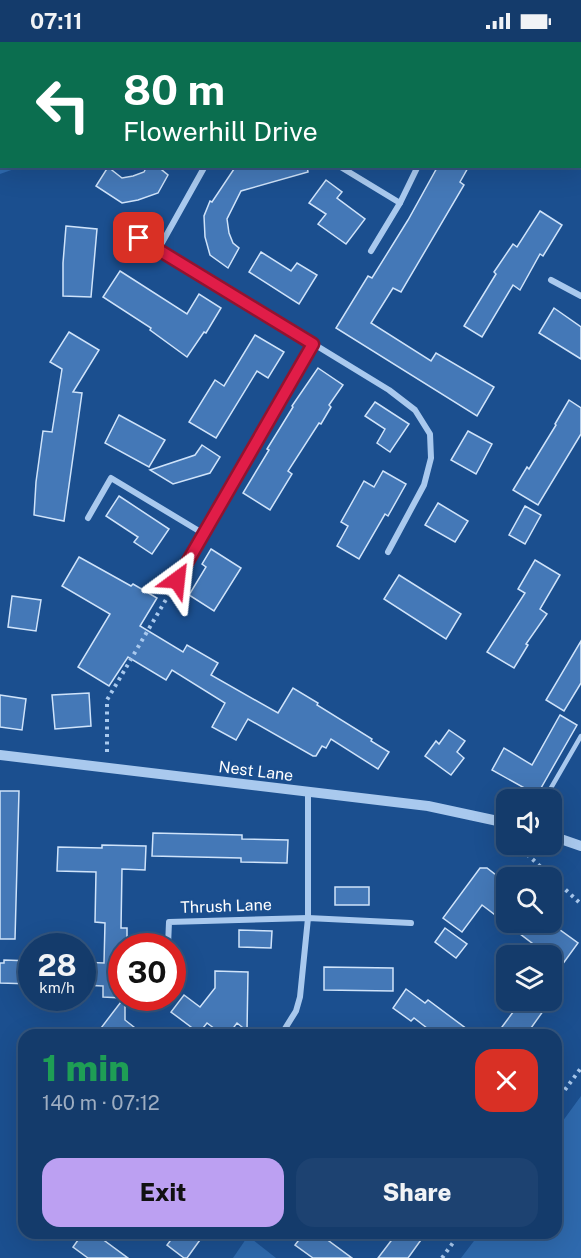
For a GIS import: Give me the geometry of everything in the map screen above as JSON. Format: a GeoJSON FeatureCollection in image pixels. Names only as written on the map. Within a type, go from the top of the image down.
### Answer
{"type":"FeatureCollection","features":[{"type":"Feature","properties":{"kind":"street"},"geometry":{"type":"LineString","coordinates":[[158,250],[204,168]]}},
{"type":"Feature","properties":{"kind":"street"},"geometry":{"type":"LineString","coordinates":[[342,168],[400,203]]}},
{"type":"Feature","properties":{"kind":"street"},"geometry":{"type":"LineString","coordinates":[[372,251],[417,168]]}},
{"type":"Feature","properties":{"kind":"street"},"geometry":{"type":"LineString","coordinates":[[119,225],[389,390],[415,410],[430,434],[431,458],[424,485],[387,552]]}},
{"type":"Feature","properties":{"kind":"street"},"geometry":{"type":"LineString","coordinates":[[551,280],[581,296]]}},
{"type":"Feature","properties":{"kind":"street"},"geometry":{"type":"LineString","coordinates":[[177,580],[313,344]]}},
{"type":"Feature","properties":{"kind":"street"},"geometry":{"type":"LineString","coordinates":[[88,518],[111,478],[204,534]]}},
{"type":"Feature","properties":{"kind":"street","name":"Nest Lane"},"geometry":{"type":"LineString","coordinates":[[0,755],[428,806],[496,821]]}},
{"type":"Feature","properties":{"kind":"street"},"geometry":{"type":"LineString","coordinates":[[285,1029],[296,1011],[300,997],[308,918],[308,792]]}},
{"type":"Feature","properties":{"kind":"street"},"geometry":{"type":"LineString","coordinates":[[562,839],[581,846]]}},
{"type":"Feature","properties":{"kind":"street","name":"Thrush Lane"},"geometry":{"type":"LineString","coordinates":[[169,933],[169,922],[308,918],[411,923]]}},
{"type":"Feature","properties":{"kind":"lane"},"geometry":{"type":"LineString","coordinates":[[550,789],[581,736]]}},
{"type":"Feature","properties":{"kind":"path"},"geometry":{"type":"LineString","coordinates":[[108,768],[107,700],[177,580]]}},
{"type":"Feature","properties":{"kind":"path"},"geometry":{"type":"LineString","coordinates":[[528,855],[581,904]]}},
{"type":"Feature","properties":{"kind":"path"},"geometry":{"type":"LineString","coordinates":[[562,1094],[581,1068]]}},
{"type":"Feature","properties":{"kind":"path"},"geometry":{"type":"LineString","coordinates":[[442,1258],[456,1239]]}},
{"type":"Feature","properties":{"kind":"shaded area"},"geometry":{"type":"Polygon","coordinates":[[[0,168],[17,168],[0,174],[0,168]]]}},
{"type":"Feature","properties":{"kind":"shaded area"},"geometry":{"type":"Polygon","coordinates":[[[581,1096],[581,1258],[461,1258],[475,1239],[562,1239],[562,1122],[581,1096]]]}},
{"type":"Feature","properties":{"kind":"shaded area"},"geometry":{"type":"Polygon","coordinates":[[[246,1239],[252,1239],[276,1258],[233,1258],[246,1239]]]}},
{"type":"Feature","properties":{"kind":"building"},"geometry":{"type":"Polygon","coordinates":[[[107,168],[122,178],[144,172],[146,168],[159,168],[168,175],[158,193],[122,203],[96,186],[107,168]]]}},
{"type":"Feature","properties":{"kind":"building"},"geometry":{"type":"Polygon","coordinates":[[[235,168],[307,168],[308,172],[241,191],[227,219],[233,243],[239,248],[228,268],[210,255],[205,237],[204,216],[210,201],[212,202],[235,168]]]}},
{"type":"Feature","properties":{"kind":"building"},"geometry":{"type":"Polygon","coordinates":[[[437,168],[468,168],[460,182],[464,185],[401,292],[393,288],[371,323],[431,361],[436,353],[494,387],[477,416],[336,328],[368,276],[372,278],[437,168]]]}},
{"type":"Feature","properties":{"kind":"building"},"geometry":{"type":"Polygon","coordinates":[[[326,180],[342,192],[337,198],[365,219],[346,244],[318,224],[326,214],[309,203],[326,180]]]}},
{"type":"Feature","properties":{"kind":"building"},"geometry":{"type":"Polygon","coordinates":[[[540,211],[562,225],[543,256],[540,254],[520,290],[513,285],[482,337],[464,326],[496,274],[494,272],[513,244],[517,247],[540,211]]]}},
{"type":"Feature","properties":{"kind":"building"},"geometry":{"type":"Polygon","coordinates":[[[66,226],[97,229],[91,297],[63,296],[66,226]]]}},
{"type":"Feature","properties":{"kind":"building"},"geometry":{"type":"Polygon","coordinates":[[[261,252],[291,271],[297,263],[317,275],[299,304],[249,272],[261,252]]]}},
{"type":"Feature","properties":{"kind":"building"},"geometry":{"type":"Polygon","coordinates":[[[120,271],[187,314],[199,294],[221,308],[206,333],[204,332],[187,357],[150,330],[151,328],[103,297],[120,271]]]}},
{"type":"Feature","properties":{"kind":"building"},"geometry":{"type":"Polygon","coordinates":[[[554,308],[581,327],[581,359],[539,333],[554,308]]]}},
{"type":"Feature","properties":{"kind":"building"},"geometry":{"type":"Polygon","coordinates":[[[69,332],[99,350],[73,392],[82,393],[64,521],[34,515],[43,431],[52,432],[62,369],[50,362],[69,332]]]}},
{"type":"Feature","properties":{"kind":"building"},"geometry":{"type":"Polygon","coordinates":[[[255,335],[284,352],[268,378],[257,371],[216,438],[189,422],[215,380],[224,386],[255,335]]]}},
{"type":"Feature","properties":{"kind":"building"},"geometry":{"type":"Polygon","coordinates":[[[318,368],[343,385],[329,405],[331,407],[321,424],[319,423],[288,471],[292,474],[270,510],[243,493],[292,406],[318,368]]]}},
{"type":"Feature","properties":{"kind":"building"},"geometry":{"type":"Polygon","coordinates":[[[569,400],[581,408],[581,434],[538,505],[513,490],[527,467],[529,469],[569,400]]]}},
{"type":"Feature","properties":{"kind":"building"},"geometry":{"type":"Polygon","coordinates":[[[375,402],[409,424],[390,452],[377,443],[385,429],[365,416],[375,402]]]}},
{"type":"Feature","properties":{"kind":"building"},"geometry":{"type":"Polygon","coordinates":[[[119,415],[165,440],[149,467],[105,443],[119,415]]]}},
{"type":"Feature","properties":{"kind":"building"},"geometry":{"type":"Polygon","coordinates":[[[468,431],[492,444],[476,474],[451,460],[468,431]]]}},
{"type":"Feature","properties":{"kind":"building"},"geometry":{"type":"Polygon","coordinates":[[[202,445],[220,457],[210,473],[173,484],[150,470],[195,455],[202,445]]]}},
{"type":"Feature","properties":{"kind":"building"},"geometry":{"type":"Polygon","coordinates":[[[383,471],[406,484],[388,516],[385,514],[359,559],[337,546],[348,526],[341,522],[364,481],[374,487],[383,471]]]}},
{"type":"Feature","properties":{"kind":"building"},"geometry":{"type":"Polygon","coordinates":[[[119,496],[169,529],[152,554],[134,542],[138,537],[106,516],[119,496]]]}},
{"type":"Feature","properties":{"kind":"building"},"geometry":{"type":"Polygon","coordinates":[[[438,503],[468,521],[455,542],[425,525],[438,503]]]}},
{"type":"Feature","properties":{"kind":"building"},"geometry":{"type":"Polygon","coordinates":[[[525,506],[541,515],[525,544],[509,535],[525,506]]]}},
{"type":"Feature","properties":{"kind":"building"},"geometry":{"type":"Polygon","coordinates":[[[211,549],[241,568],[214,611],[189,595],[206,567],[202,564],[211,549]]]}},
{"type":"Feature","properties":{"kind":"building"},"geometry":{"type":"Polygon","coordinates":[[[79,557],[157,598],[140,626],[183,652],[187,645],[218,663],[211,675],[278,713],[293,688],[318,703],[317,705],[389,752],[378,769],[331,739],[326,748],[322,746],[316,756],[313,756],[248,719],[236,740],[212,727],[225,703],[172,670],[166,680],[128,657],[109,686],[78,667],[110,614],[62,586],[79,557]]]}},
{"type":"Feature","properties":{"kind":"building"},"geometry":{"type":"Polygon","coordinates":[[[535,560],[560,575],[540,609],[547,614],[526,644],[528,645],[514,668],[487,652],[525,593],[518,589],[535,560]]]}},
{"type":"Feature","properties":{"kind":"building"},"geometry":{"type":"Polygon","coordinates":[[[399,575],[461,614],[446,639],[384,599],[399,575]]]}},
{"type":"Feature","properties":{"kind":"building"},"geometry":{"type":"Polygon","coordinates":[[[12,596],[41,600],[36,631],[8,627],[12,596]]]}},
{"type":"Feature","properties":{"kind":"building"},"geometry":{"type":"Polygon","coordinates":[[[581,641],[581,683],[564,711],[546,700],[581,641]]]}},
{"type":"Feature","properties":{"kind":"building"},"geometry":{"type":"Polygon","coordinates":[[[89,693],[91,726],[55,729],[52,695],[89,693]]]}},
{"type":"Feature","properties":{"kind":"building"},"geometry":{"type":"Polygon","coordinates":[[[0,695],[26,699],[22,730],[0,727],[0,695]]]}},
{"type":"Feature","properties":{"kind":"building"},"geometry":{"type":"Polygon","coordinates":[[[560,715],[577,725],[540,789],[526,789],[492,770],[504,748],[532,765],[560,715]]]}},
{"type":"Feature","properties":{"kind":"building"},"geometry":{"type":"Polygon","coordinates":[[[449,730],[465,741],[457,752],[464,758],[451,775],[425,756],[436,741],[439,744],[449,730]]]}},
{"type":"Feature","properties":{"kind":"building"},"geometry":{"type":"Polygon","coordinates":[[[0,791],[19,791],[15,939],[0,939],[0,791]]]}},
{"type":"Feature","properties":{"kind":"building"},"geometry":{"type":"Polygon","coordinates":[[[153,833],[242,835],[242,839],[288,840],[287,863],[241,862],[241,858],[152,856],[153,833]]]}},
{"type":"Feature","properties":{"kind":"building"},"geometry":{"type":"Polygon","coordinates":[[[102,845],[146,846],[145,870],[122,869],[121,928],[127,928],[127,933],[108,933],[108,997],[103,997],[103,986],[96,986],[96,963],[104,963],[105,923],[95,922],[96,872],[57,871],[58,847],[102,848],[102,845]]]}},
{"type":"Feature","properties":{"kind":"building"},"geometry":{"type":"Polygon","coordinates":[[[480,868],[487,868],[496,875],[496,916],[482,905],[462,932],[443,918],[480,868]]]}},
{"type":"Feature","properties":{"kind":"building"},"geometry":{"type":"Polygon","coordinates":[[[335,887],[369,887],[369,905],[335,905],[335,887]]]}},
{"type":"Feature","properties":{"kind":"building"},"geometry":{"type":"Polygon","coordinates":[[[445,928],[467,944],[456,958],[435,942],[445,928]]]}},
{"type":"Feature","properties":{"kind":"building"},"geometry":{"type":"Polygon","coordinates":[[[239,930],[272,931],[271,948],[239,947],[239,930]]]}},
{"type":"Feature","properties":{"kind":"building"},"geometry":{"type":"Polygon","coordinates":[[[562,931],[578,943],[562,965],[562,945],[535,945],[519,933],[562,931]]]}},
{"type":"Feature","properties":{"kind":"building"},"geometry":{"type":"Polygon","coordinates":[[[4,960],[18,960],[18,984],[0,983],[0,963],[4,963],[4,960]]]}},
{"type":"Feature","properties":{"kind":"building"},"geometry":{"type":"Polygon","coordinates":[[[324,967],[393,968],[393,991],[324,990],[324,967]]]}},
{"type":"Feature","properties":{"kind":"building"},"geometry":{"type":"Polygon","coordinates":[[[215,971],[248,972],[247,1029],[237,1023],[232,1029],[215,1029],[207,1023],[202,1029],[194,1029],[171,1012],[186,1011],[186,996],[200,1007],[215,988],[215,971]]]}},
{"type":"Feature","properties":{"kind":"building"},"geometry":{"type":"Polygon","coordinates":[[[406,989],[425,1003],[428,1000],[467,1029],[428,1029],[414,1018],[411,1021],[393,1008],[406,989]]]}},
{"type":"Feature","properties":{"kind":"building"},"geometry":{"type":"Polygon","coordinates":[[[114,1011],[125,1011],[125,1020],[136,1029],[102,1029],[114,1011]]]}},
{"type":"Feature","properties":{"kind":"building"},"geometry":{"type":"Polygon","coordinates":[[[514,1011],[543,1011],[530,1029],[500,1029],[514,1011]]]}},
{"type":"Feature","properties":{"kind":"building"},"geometry":{"type":"Polygon","coordinates":[[[79,1239],[102,1239],[128,1258],[88,1258],[73,1247],[79,1239]]]}},
{"type":"Feature","properties":{"kind":"building"},"geometry":{"type":"Polygon","coordinates":[[[172,1239],[201,1239],[187,1258],[167,1245],[172,1239]]]}},
{"type":"Feature","properties":{"kind":"building"},"geometry":{"type":"Polygon","coordinates":[[[300,1239],[326,1239],[352,1258],[313,1258],[295,1245],[300,1239]]]}},
{"type":"Feature","properties":{"kind":"building"},"geometry":{"type":"Polygon","coordinates":[[[392,1239],[422,1239],[408,1258],[378,1258],[392,1239]]]}},
{"type":"Feature","properties":{"kind":"route"},"geometry":{"type":"LineString","coordinates":[[139,238],[313,344],[177,580]]}}]}
